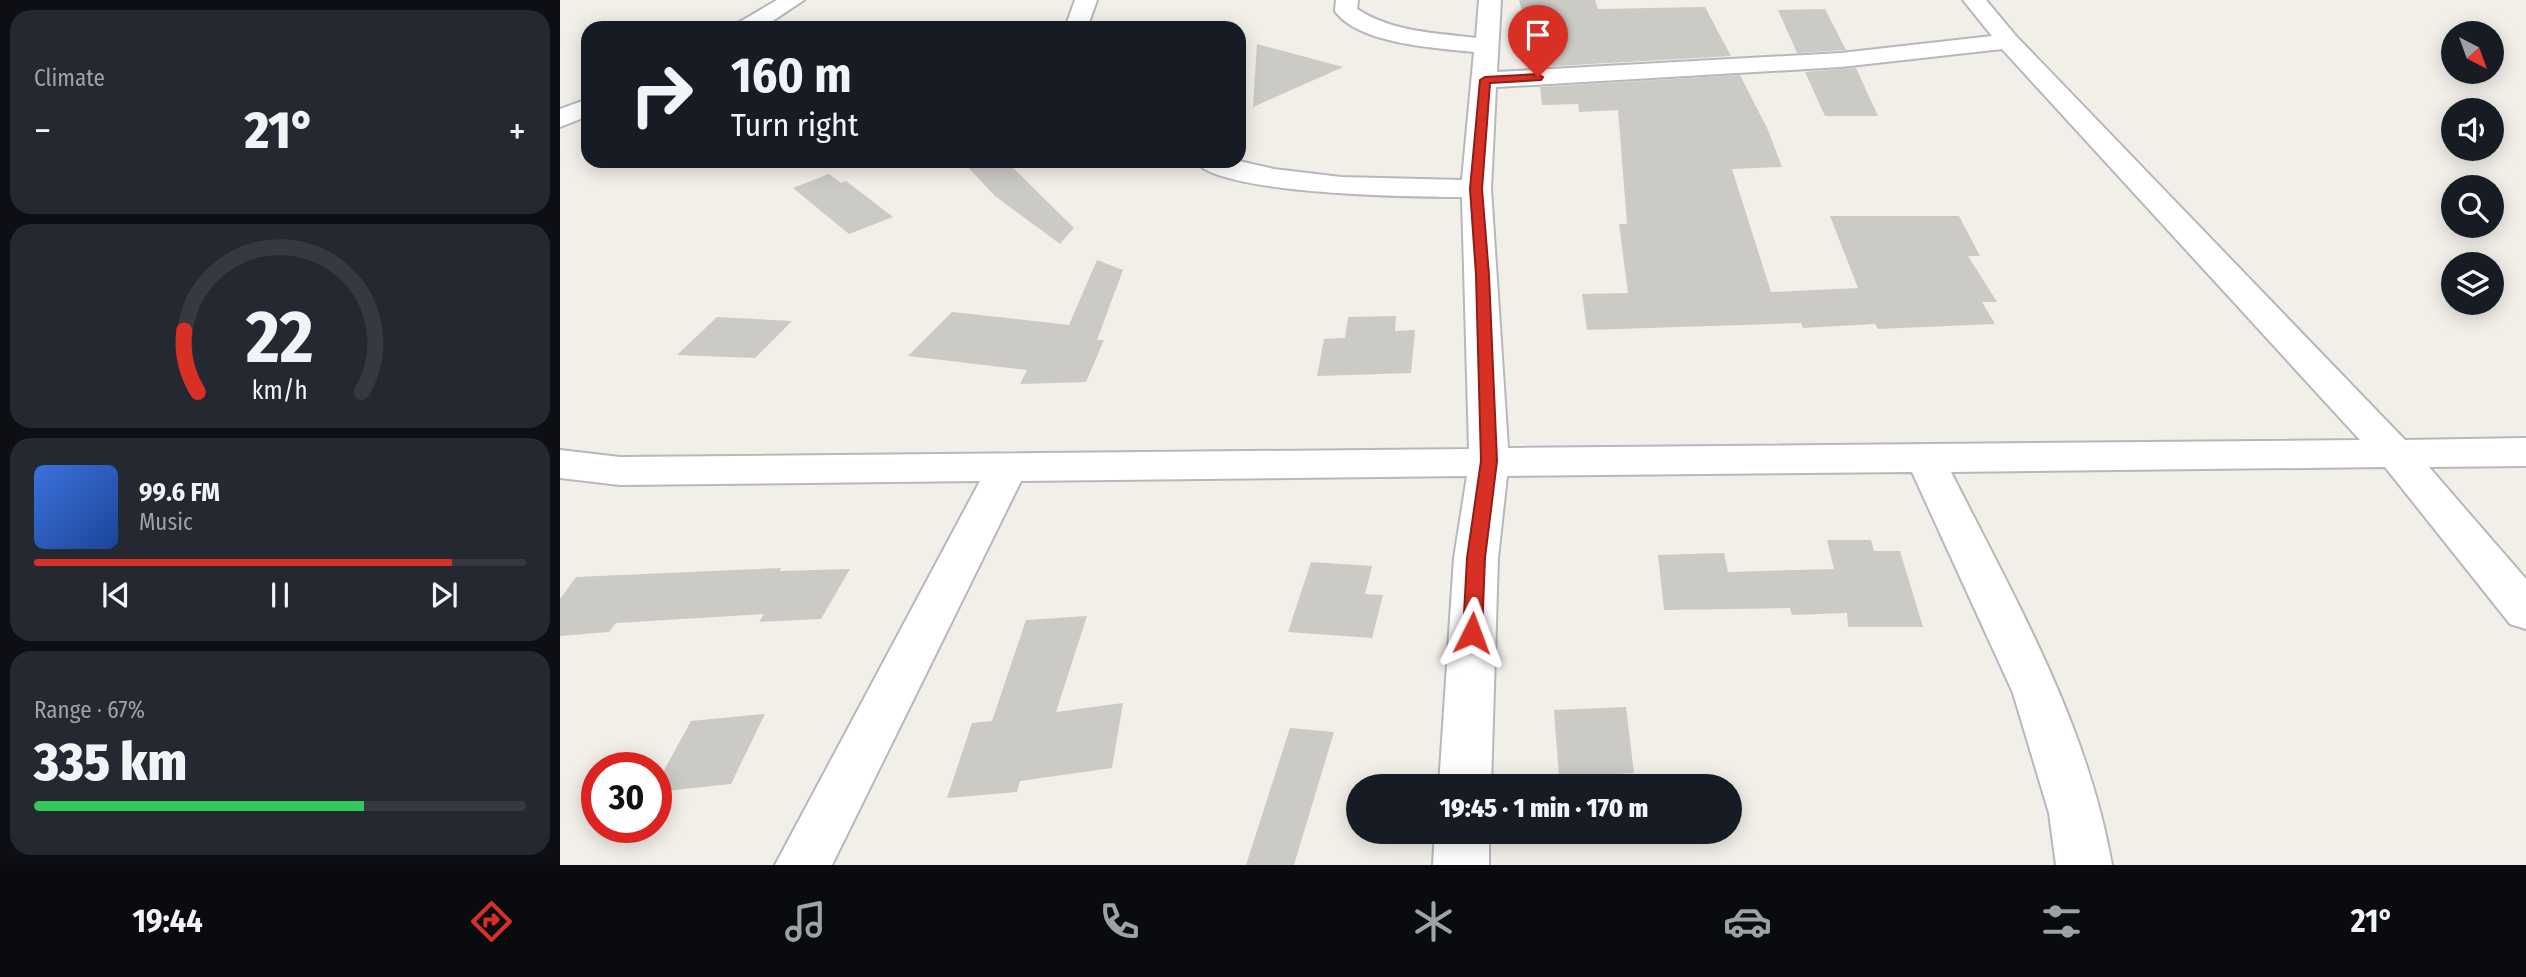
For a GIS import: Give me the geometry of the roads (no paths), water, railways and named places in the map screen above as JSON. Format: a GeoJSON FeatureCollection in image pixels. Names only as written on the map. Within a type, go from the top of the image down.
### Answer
{"type":"FeatureCollection","features":[{"type":"Feature","properties":{"kind":"street"},"geometry":{"type":"LineString","coordinates":[[762,0],[791,1]]}},
{"type":"Feature","properties":{"kind":"street"},"geometry":{"type":"LineString","coordinates":[[1078,21],[1086,0]]}},
{"type":"Feature","properties":{"kind":"street"},"geometry":{"type":"LineString","coordinates":[[1347,0],[1346,11],[1354,19],[1370,25],[1428,40],[1486,46]]}},
{"type":"Feature","properties":{"kind":"street"},"geometry":{"type":"LineString","coordinates":[[1466,774],[1476,558],[1489,461],[1476,189],[1490,0]]}},
{"type":"Feature","properties":{"kind":"street"},"geometry":{"type":"LineString","coordinates":[[1974,0],[2008,41],[2397,455],[2526,611]]}},
{"type":"Feature","properties":{"kind":"street"},"geometry":{"type":"LineString","coordinates":[[758,21],[791,1]]}},
{"type":"Feature","properties":{"kind":"street"},"geometry":{"type":"LineString","coordinates":[[1485,80],[1841,60],[2008,41]]}},
{"type":"Feature","properties":{"kind":"street"},"geometry":{"type":"LineString","coordinates":[[560,119],[581,110]]}},
{"type":"Feature","properties":{"kind":"street"},"geometry":{"type":"LineString","coordinates":[[1230,168],[1323,185],[1476,189]]}},
{"type":"Feature","properties":{"kind":"street"},"geometry":{"type":"LineString","coordinates":[[560,464],[620,471],[2526,452]]}},
{"type":"Feature","properties":{"kind":"street"},"geometry":{"type":"LineString","coordinates":[[1925,458],[2037,693],[2077,813],[2084,865]]}},
{"type":"Feature","properties":{"kind":"street"},"geometry":{"type":"LineString","coordinates":[[803,865],[1007,467]]}},
{"type":"Feature","properties":{"kind":"street"},"geometry":{"type":"LineString","coordinates":[[1461,865],[1462,844]]}}]}
